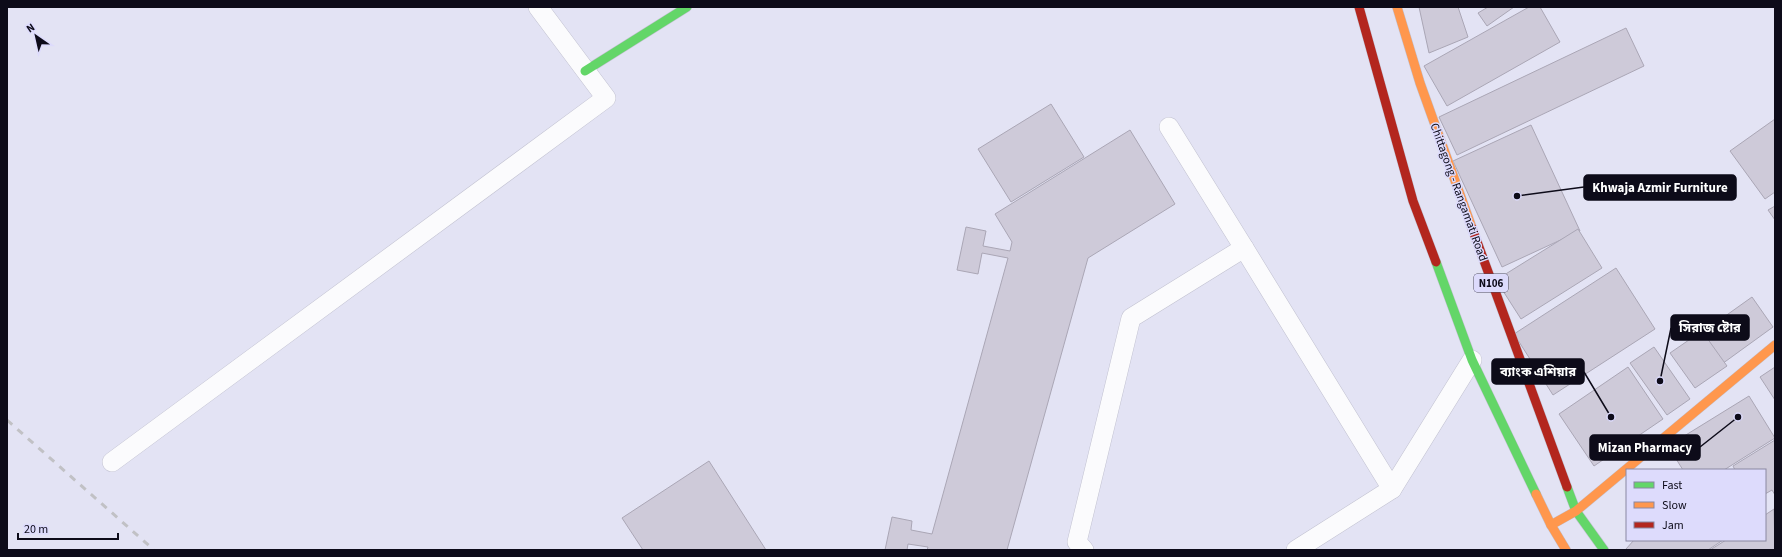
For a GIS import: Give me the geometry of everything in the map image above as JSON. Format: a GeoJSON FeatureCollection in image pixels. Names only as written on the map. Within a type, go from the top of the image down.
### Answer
{"type":"FeatureCollection","features":[{"type":"Feature","properties":{"kind":"main road"},"geometry":{"type":"LineString","coordinates":[[585,71],[687,7]]}},
{"type":"Feature","properties":{"kind":"main road"},"geometry":{"type":"LineString","coordinates":[[1359,7],[1412,201],[1472,360],[1551,525],[1566,550]]}},
{"type":"Feature","properties":{"kind":"main road","name":"Chittagong - Rangamati Road"},"geometry":{"type":"LineString","coordinates":[[1396,7],[1420,83],[1485,265],[1576,511],[1604,550]]}},
{"type":"Feature","properties":{"kind":"main road"},"geometry":{"type":"LineString","coordinates":[[1626,469],[1775,345]]}},
{"type":"Feature","properties":{"kind":"main road"},"geometry":{"type":"LineString","coordinates":[[1551,525],[1576,511],[1626,469]]}},
{"type":"Feature","properties":{"kind":"lane"},"geometry":{"type":"LineString","coordinates":[[112,462],[606,98],[538,7]]}},
{"type":"Feature","properties":{"kind":"lane"},"geometry":{"type":"LineString","coordinates":[[1170,128],[1392,489]]}},
{"type":"Feature","properties":{"kind":"lane"},"geometry":{"type":"LineString","coordinates":[[1084,550],[1077,542],[1131,318],[1244,248]]}},
{"type":"Feature","properties":{"kind":"lane"},"geometry":{"type":"LineString","coordinates":[[1296,550],[1392,489],[1472,360]]}},
{"type":"Feature","properties":{"kind":"building"},"geometry":{"type":"Polygon","coordinates":[[[1419,7],[1458,7],[1468,37],[1429,53],[1419,7]]]}},
{"type":"Feature","properties":{"kind":"building"},"geometry":{"type":"Polygon","coordinates":[[[1488,7],[1514,7],[1487,26],[1478,13],[1488,7]]]}},
{"type":"Feature","properties":{"kind":"building"},"geometry":{"type":"Polygon","coordinates":[[[1529,7],[1540,7],[1560,42],[1447,106],[1424,66],[1529,7]]]}},
{"type":"Feature","properties":{"kind":"building"},"geometry":{"type":"Polygon","coordinates":[[[1626,28],[1644,66],[1457,155],[1439,117],[1626,28]]]}},
{"type":"Feature","properties":{"kind":"building"},"geometry":{"type":"Polygon","coordinates":[[[1051,104],[1084,157],[1011,202],[978,149],[1051,104]]]}},
{"type":"Feature","properties":{"kind":"building"},"geometry":{"type":"Polygon","coordinates":[[[1775,119],[1775,192],[1765,199],[1730,151],[1775,119]]]}},
{"type":"Feature","properties":{"kind":"building"},"geometry":{"type":"Polygon","coordinates":[[[1531,125],[1580,231],[1502,267],[1453,161],[1531,125]]]}},
{"type":"Feature","properties":{"kind":"building"},"geometry":{"type":"Polygon","coordinates":[[[1130,130],[1175,204],[1088,258],[1007,550],[927,550],[928,547],[908,544],[907,550],[885,550],[892,517],[912,521],[911,530],[932,534],[1008,258],[982,253],[978,274],[957,270],[966,227],[986,231],[983,246],[1010,251],[1012,242],[995,214],[1130,130]]]}},
{"type":"Feature","properties":{"kind":"building"},"geometry":{"type":"Polygon","coordinates":[[[1775,206],[1775,220],[1768,210],[1775,206]]]}},
{"type":"Feature","properties":{"kind":"building"},"geometry":{"type":"Polygon","coordinates":[[[1578,229],[1602,268],[1521,319],[1496,280],[1578,229]]]}},
{"type":"Feature","properties":{"kind":"building"},"geometry":{"type":"Polygon","coordinates":[[[1616,268],[1655,329],[1553,395],[1514,334],[1616,268]]]}},
{"type":"Feature","properties":{"kind":"building"},"geometry":{"type":"Polygon","coordinates":[[[1752,297],[1773,327],[1715,369],[1693,339],[1752,297]]]}},
{"type":"Feature","properties":{"kind":"building"},"geometry":{"type":"Polygon","coordinates":[[[1702,331],[1727,366],[1695,388],[1670,353],[1702,331]]]}},
{"type":"Feature","properties":{"kind":"building"},"geometry":{"type":"Polygon","coordinates":[[[1654,347],[1690,399],[1667,415],[1630,363],[1654,347]]]}},
{"type":"Feature","properties":{"kind":"building"},"geometry":{"type":"Polygon","coordinates":[[[1628,367],[1663,419],[1594,466],[1559,414],[1628,367]]]}},
{"type":"Feature","properties":{"kind":"building"},"geometry":{"type":"Polygon","coordinates":[[[1775,367],[1775,400],[1760,377],[1775,367]]]}},
{"type":"Feature","properties":{"kind":"building"},"geometry":{"type":"Polygon","coordinates":[[[1749,396],[1775,438],[1726,469],[1682,469],[1668,446],[1749,396]]]}},
{"type":"Feature","properties":{"kind":"building"},"geometry":{"type":"Polygon","coordinates":[[[1775,440],[1775,495],[1772,490],[1766,493],[1766,469],[1734,469],[1733,466],[1775,440]]]}},
{"type":"Feature","properties":{"kind":"building"},"geometry":{"type":"Polygon","coordinates":[[[709,461],[766,550],[643,550],[622,518],[709,461]]]}},
{"type":"Feature","properties":{"kind":"building"},"geometry":{"type":"Polygon","coordinates":[[[1774,509],[1775,550],[1710,550],[1724,541],[1766,541],[1766,514],[1774,509]]]}},
{"type":"Feature","properties":{"kind":"building"},"geometry":{"type":"Polygon","coordinates":[[[1633,541],[1722,541],[1708,550],[1626,549],[1633,541]]]}},
{"type":"Feature","properties":{"kind":"railway"},"geometry":{"type":"LineString","coordinates":[[7,420],[154,550]]}},
{"type":"Feature","properties":{"kind":"traffic: fast"},"geometry":{"type":"LineString","coordinates":[[585,71],[687,7]]}},
{"type":"Feature","properties":{"kind":"traffic: fast"},"geometry":{"type":"LineString","coordinates":[[1436,262],[1472,360],[1536,494]]}},
{"type":"Feature","properties":{"kind":"traffic: fast"},"geometry":{"type":"LineString","coordinates":[[1567,487],[1576,511],[1604,550]]}},
{"type":"Feature","properties":{"kind":"traffic: slow"},"geometry":{"type":"LineString","coordinates":[[1397,7],[1420,83],[1472,228]]}},
{"type":"Feature","properties":{"kind":"traffic: slow"},"geometry":{"type":"LineString","coordinates":[[1626,469],[1775,345]]}},
{"type":"Feature","properties":{"kind":"traffic: slow"},"geometry":{"type":"LineString","coordinates":[[1551,525],[1576,511],[1626,469]]}},
{"type":"Feature","properties":{"kind":"traffic: slow"},"geometry":{"type":"LineString","coordinates":[[1536,494],[1551,525],[1566,550]]}},
{"type":"Feature","properties":{"kind":"traffic: jam"},"geometry":{"type":"LineString","coordinates":[[1359,7],[1413,201],[1436,262]]}},
{"type":"Feature","properties":{"kind":"traffic: jam"},"geometry":{"type":"LineString","coordinates":[[1472,228],[1567,487]]}},
{"type":"Feature","properties":{"kind":"place","name":"Khwaja Azmir Furniture"},"geometry":{"type":"Point","coordinates":[1517,196]}},
{"type":"Feature","properties":{"kind":"place","name":"সিরাজ ষ্টোর"},"geometry":{"type":"Point","coordinates":[1660,381]}},
{"type":"Feature","properties":{"kind":"place","name":"ব্যাংক এশিয়ার"},"geometry":{"type":"Point","coordinates":[1611,417]}},
{"type":"Feature","properties":{"kind":"place","name":"Mizan Pharmacy"},"geometry":{"type":"Point","coordinates":[1738,417]}}]}
